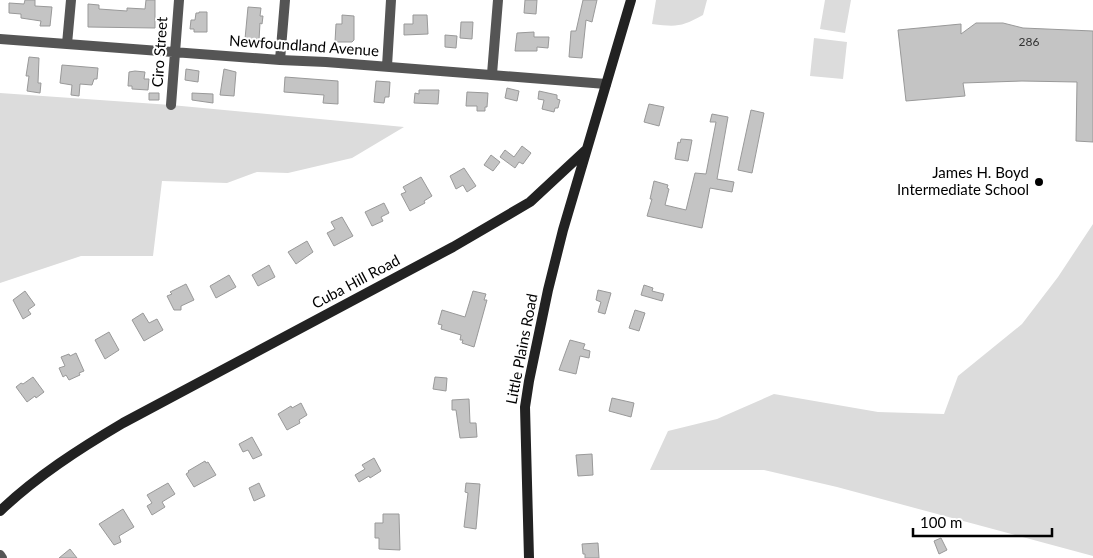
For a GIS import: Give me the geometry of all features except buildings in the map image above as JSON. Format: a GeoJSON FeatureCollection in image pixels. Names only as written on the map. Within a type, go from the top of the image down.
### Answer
{"type":"FeatureCollection","features":[{"type":"Feature","properties":{"kind":"main road"},"geometry":{"type":"LineString","coordinates":[[586,150],[631,0]]}},
{"type":"Feature","properties":{"kind":"main road","name":"Cuba Hill Road"},"geometry":{"type":"LineString","coordinates":[[0,511],[44,473],[123,423],[453,247],[530,202],[586,150]]}},
{"type":"Feature","properties":{"kind":"main road","name":"Little Plains Road"},"geometry":{"type":"LineString","coordinates":[[529,558],[525,407],[548,290],[586,150]]}},
{"type":"Feature","properties":{"kind":"street"},"geometry":{"type":"LineString","coordinates":[[67,44],[71,0]]}},
{"type":"Feature","properties":{"kind":"street","name":"Ciro Street"},"geometry":{"type":"LineString","coordinates":[[171,105],[179,0]]}},
{"type":"Feature","properties":{"kind":"street"},"geometry":{"type":"LineString","coordinates":[[280,60],[285,0]]}},
{"type":"Feature","properties":{"kind":"street"},"geometry":{"type":"LineString","coordinates":[[386,66],[391,0]]}},
{"type":"Feature","properties":{"kind":"street"},"geometry":{"type":"LineString","coordinates":[[492,74],[498,0]]}},
{"type":"Feature","properties":{"kind":"street","name":"Newfoundland Avenue"},"geometry":{"type":"LineString","coordinates":[[0,39],[386,66],[606,84]]}},
{"type":"Feature","properties":{"kind":"shaded area"},"geometry":{"type":"Polygon","coordinates":[[[656,0],[707,0],[703,15],[684,24],[673,26],[652,24],[656,0]]]}},
{"type":"Feature","properties":{"kind":"shaded area"},"geometry":{"type":"Polygon","coordinates":[[[825,0],[851,0],[845,33],[820,29],[825,0]]]}},
{"type":"Feature","properties":{"kind":"shaded area"},"geometry":{"type":"Polygon","coordinates":[[[814,38],[847,42],[843,79],[810,76],[814,38]]]}},
{"type":"Feature","properties":{"kind":"shaded area"},"geometry":{"type":"Polygon","coordinates":[[[0,93],[171,105],[404,127],[352,158],[288,173],[257,172],[227,183],[162,181],[153,256],[81,256],[0,283],[0,93]]]}},
{"type":"Feature","properties":{"kind":"shaded area"},"geometry":{"type":"Polygon","coordinates":[[[1093,224],[1093,556],[837,487],[764,470],[650,470],[668,431],[717,419],[774,394],[878,412],[944,414],[958,376],[1022,324],[1058,277],[1093,224]]]}},
{"type":"Feature","properties":{"kind":"place","name":"James H. Boyd Intermediate School"},"geometry":{"type":"Point","coordinates":[1039,182]}}]}
